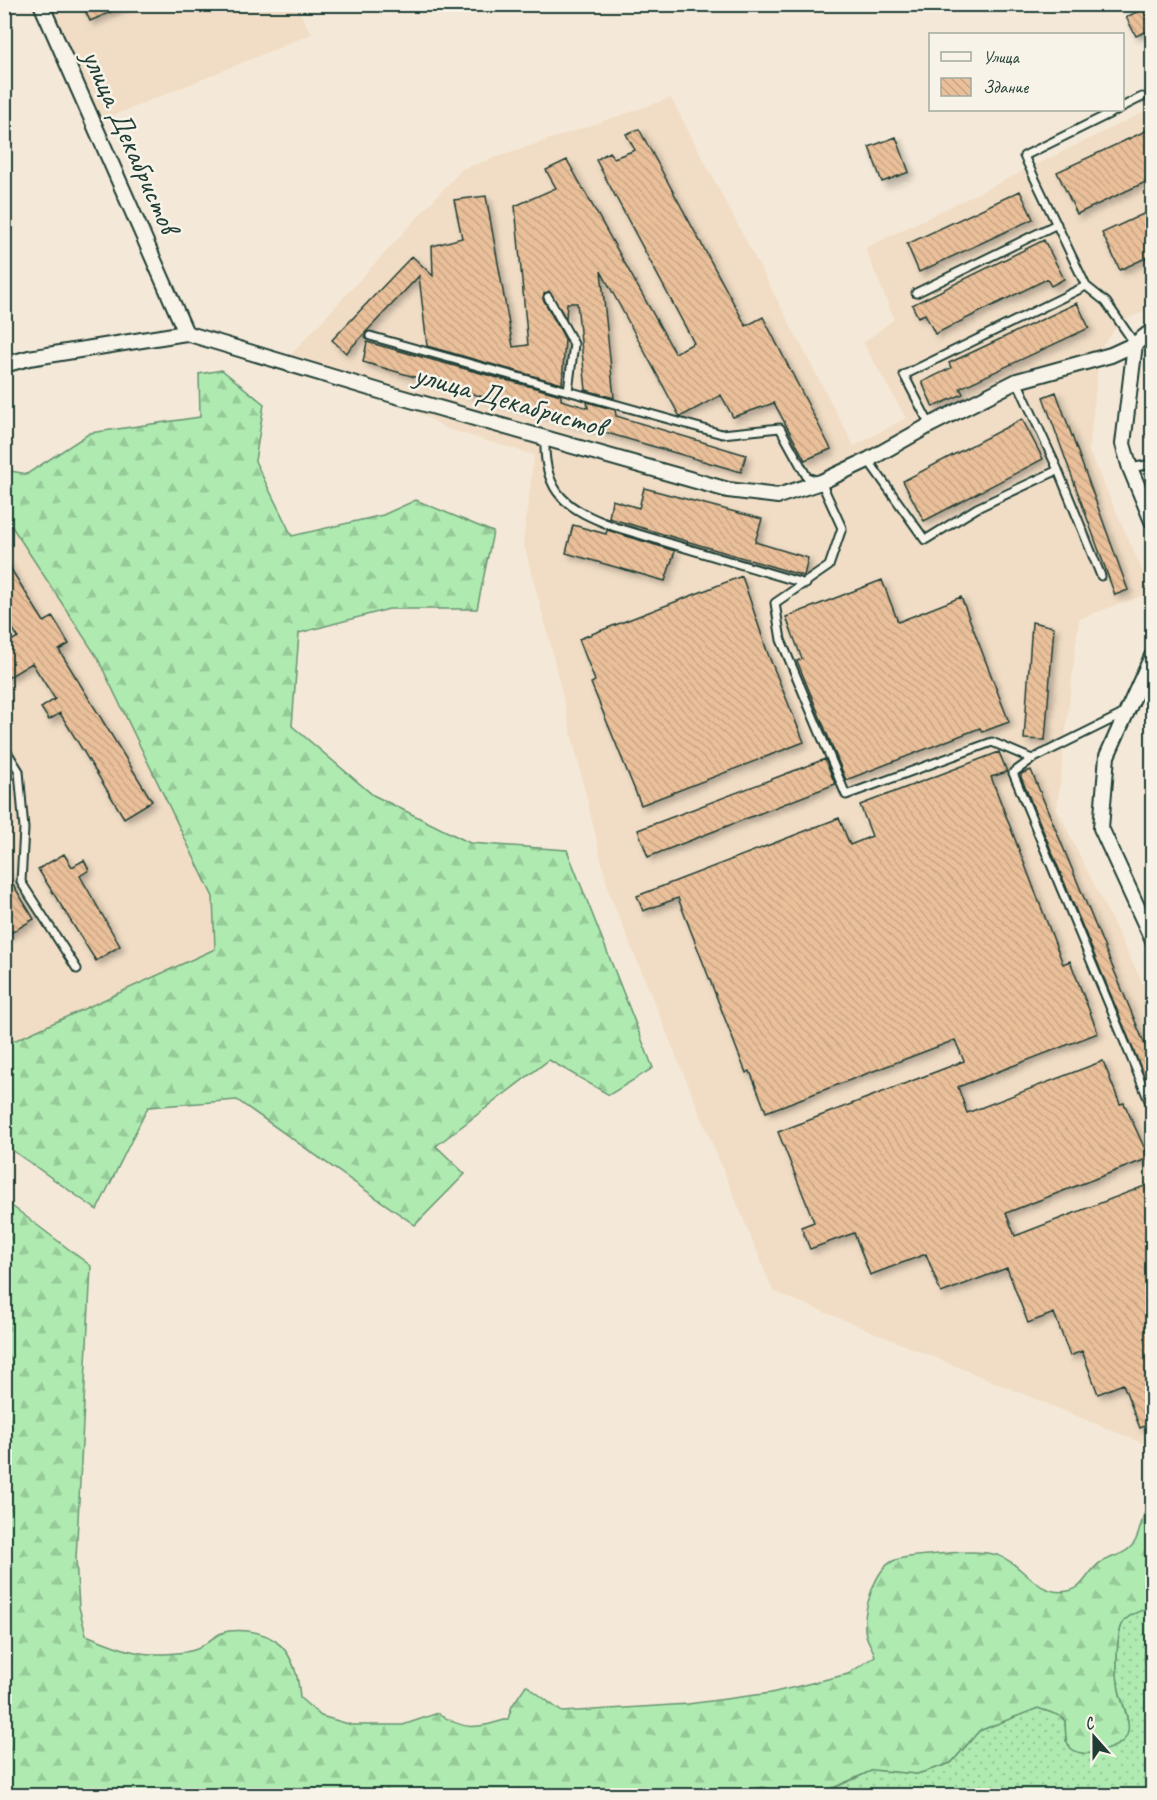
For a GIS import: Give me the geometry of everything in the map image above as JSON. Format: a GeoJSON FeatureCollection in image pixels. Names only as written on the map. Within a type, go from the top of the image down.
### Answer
{"type":"FeatureCollection","features":[{"type":"Feature","properties":{"kind":"street","name":"улица Декабристов"},"geometry":{"type":"LineString","coordinates":[[41,4],[186,333]]}},
{"type":"Feature","properties":{"kind":"street"},"geometry":{"type":"LineString","coordinates":[[1152,331],[1135,344],[1123,444],[1130,468],[1152,521]]}},
{"type":"Feature","properties":{"kind":"street","name":"улица Декабристов"},"geometry":{"type":"LineString","coordinates":[[4,365],[29,358],[186,333],[728,490],[778,496],[821,482],[868,460],[930,425],[1017,381],[1111,355],[1135,344]]}},
{"type":"Feature","properties":{"kind":"street"},"geometry":{"type":"LineString","coordinates":[[1152,656],[1107,756],[1101,828],[1152,939]]}},
{"type":"Feature","properties":{"kind":"lane"},"geometry":{"type":"LineString","coordinates":[[1124,106],[1142,97]]}},
{"type":"Feature","properties":{"kind":"lane"},"geometry":{"type":"LineString","coordinates":[[1115,111],[1024,156],[1086,286],[1106,302],[1135,344]]}},
{"type":"Feature","properties":{"kind":"lane"},"geometry":{"type":"LineString","coordinates":[[916,293],[1057,224]]}},
{"type":"Feature","properties":{"kind":"lane"},"geometry":{"type":"LineString","coordinates":[[930,425],[904,375],[1086,286]]}},
{"type":"Feature","properties":{"kind":"lane"},"geometry":{"type":"LineString","coordinates":[[548,297],[574,344],[568,390]]}},
{"type":"Feature","properties":{"kind":"lane"},"geometry":{"type":"LineString","coordinates":[[370,336],[723,434],[780,428],[807,477],[821,482],[842,528],[829,566],[806,584],[775,603],[781,640],[846,795],[992,742],[1032,759]]}},
{"type":"Feature","properties":{"kind":"lane"},"geometry":{"type":"LineString","coordinates":[[1017,381],[1058,470],[1101,576]]}},
{"type":"Feature","properties":{"kind":"lane"},"geometry":{"type":"LineString","coordinates":[[545,438],[544,461],[553,488],[569,506],[615,527],[806,584]]}},
{"type":"Feature","properties":{"kind":"lane"},"geometry":{"type":"LineString","coordinates":[[868,460],[925,540],[977,508],[1058,470]]}},
{"type":"Feature","properties":{"kind":"lane"},"geometry":{"type":"LineString","coordinates":[[1130,468],[1152,464]]}},
{"type":"Feature","properties":{"kind":"lane"},"geometry":{"type":"LineString","coordinates":[[1127,712],[1032,759],[1013,773],[1152,1108]]}},
{"type":"Feature","properties":{"kind":"lane"},"geometry":{"type":"LineString","coordinates":[[4,747],[19,771],[24,829],[21,882],[77,969]]}},
{"type":"Feature","properties":{"kind":"shaded area"},"geometry":{"type":"Polygon","coordinates":[[[38,5],[295,5],[312,34],[88,126],[38,5]]]}},
{"type":"Feature","properties":{"kind":"shaded area"},"geometry":{"type":"Polygon","coordinates":[[[671,98],[854,446],[906,418],[863,343],[894,319],[865,248],[1152,108],[1152,308],[1121,322],[1100,349],[1089,451],[1152,592],[1079,619],[1057,809],[1152,1002],[1152,1447],[773,1291],[609,893],[547,631],[523,541],[534,455],[447,429],[386,393],[285,361],[462,169],[671,98]]]}},
{"type":"Feature","properties":{"kind":"shaded area"},"geometry":{"type":"Polygon","coordinates":[[[4,516],[97,657],[213,897],[215,949],[5,1045],[4,516]]]}},
{"type":"Feature","properties":{"kind":"green space"},"geometry":{"type":"Polygon","coordinates":[[[222,370],[264,404],[255,461],[292,536],[383,515],[416,500],[493,532],[477,609],[389,609],[299,633],[292,726],[373,795],[470,843],[567,850],[653,1068],[609,1095],[549,1060],[436,1146],[465,1174],[415,1225],[237,1100],[148,1107],[97,1210],[5,1145],[5,1045],[215,949],[213,897],[97,657],[5,516],[5,470],[27,474],[90,433],[200,417],[199,374],[222,370]]]}},
{"type":"Feature","properties":{"kind":"green space"},"geometry":{"type":"Polygon","coordinates":[[[4,1200],[91,1266],[76,1559],[79,1607],[86,1635],[129,1651],[156,1654],[197,1649],[216,1636],[229,1631],[260,1633],[281,1646],[289,1656],[298,1682],[300,1698],[321,1716],[352,1725],[403,1725],[438,1713],[464,1726],[488,1725],[508,1719],[512,1706],[526,1685],[562,1712],[688,1704],[771,1693],[848,1674],[875,1656],[866,1635],[867,1605],[880,1574],[886,1566],[898,1559],[960,1552],[990,1553],[1006,1559],[1047,1589],[1057,1592],[1073,1590],[1101,1562],[1131,1547],[1152,1500],[1152,1606],[1127,1618],[1119,1635],[1118,1683],[1127,1719],[1127,1735],[1114,1747],[1094,1753],[1080,1753],[1068,1744],[1065,1720],[1038,1708],[979,1731],[951,1763],[917,1774],[873,1770],[817,1795],[798,1795],[763,1787],[707,1796],[5,1795],[4,1200]]]}},
{"type":"Feature","properties":{"kind":"green space"},"geometry":{"type":"Polygon","coordinates":[[[1152,1606],[1152,1635],[1148,1642],[1149,1674],[1152,1677],[1152,1795],[817,1796],[873,1770],[917,1774],[951,1763],[979,1731],[1038,1708],[1058,1715],[1065,1721],[1066,1741],[1092,1753],[1122,1743],[1128,1722],[1118,1683],[1119,1635],[1127,1618],[1152,1606]]]}},
{"type":"Feature","properties":{"kind":"green space"},"geometry":{"type":"Polygon","coordinates":[[[1152,1635],[1152,1677],[1146,1667],[1145,1656],[1152,1635]]]}},
{"type":"Feature","properties":{"kind":"green space"},"geometry":{"type":"Polygon","coordinates":[[[763,1787],[798,1795],[707,1796],[763,1787]]]}},
{"type":"Feature","properties":{"kind":"building"},"geometry":{"type":"Polygon","coordinates":[[[82,4],[129,4],[90,21],[82,4]]]}},
{"type":"Feature","properties":{"kind":"building"},"geometry":{"type":"Polygon","coordinates":[[[1143,9],[1152,29],[1136,36],[1126,17],[1143,9]]]}},
{"type":"Feature","properties":{"kind":"building"},"geometry":{"type":"Polygon","coordinates":[[[1152,128],[1152,179],[1077,214],[1057,172],[1152,128]]]}},
{"type":"Feature","properties":{"kind":"building"},"geometry":{"type":"Polygon","coordinates":[[[639,129],[746,326],[763,317],[831,449],[805,460],[774,403],[733,417],[721,395],[680,417],[601,271],[614,398],[586,390],[577,303],[567,303],[566,319],[549,291],[544,294],[543,299],[565,339],[562,384],[427,346],[419,276],[346,353],[332,340],[412,256],[433,276],[432,246],[462,238],[454,200],[486,196],[513,347],[528,345],[515,206],[556,188],[546,170],[567,160],[675,353],[694,343],[596,160],[609,152],[614,158],[635,150],[626,134],[639,129]]]}},
{"type":"Feature","properties":{"kind":"building"},"geometry":{"type":"Polygon","coordinates":[[[896,137],[909,172],[882,182],[869,147],[896,137]]]}},
{"type":"Feature","properties":{"kind":"building"},"geometry":{"type":"Polygon","coordinates":[[[1020,191],[1033,219],[919,272],[907,244],[1020,191]]]}},
{"type":"Feature","properties":{"kind":"building"},"geometry":{"type":"Polygon","coordinates":[[[1152,210],[1152,255],[1120,270],[1102,233],[1152,210]]]}},
{"type":"Feature","properties":{"kind":"building"},"geometry":{"type":"Polygon","coordinates":[[[1044,240],[1064,279],[1051,286],[1047,279],[935,334],[925,314],[918,317],[912,305],[1044,240]]]}},
{"type":"Feature","properties":{"kind":"building"},"geometry":{"type":"Polygon","coordinates":[[[1077,303],[1089,328],[960,388],[963,394],[933,407],[922,382],[951,368],[949,363],[1077,303]]]}},
{"type":"Feature","properties":{"kind":"building"},"geometry":{"type":"Polygon","coordinates":[[[367,342],[561,395],[561,400],[588,408],[587,402],[615,410],[616,416],[746,455],[741,472],[363,362],[367,342]]]}},
{"type":"Feature","properties":{"kind":"building"},"geometry":{"type":"Polygon","coordinates":[[[1056,392],[1128,590],[1115,595],[1043,397],[1056,392]]]}},
{"type":"Feature","properties":{"kind":"building"},"geometry":{"type":"Polygon","coordinates":[[[1022,419],[1043,459],[924,521],[903,481],[1022,419]]]}},
{"type":"Feature","properties":{"kind":"building"},"geometry":{"type":"Polygon","coordinates":[[[644,488],[762,519],[755,542],[808,558],[804,576],[609,518],[612,500],[639,508],[644,488]]]}},
{"type":"Feature","properties":{"kind":"building"},"geometry":{"type":"Polygon","coordinates":[[[573,525],[606,534],[607,530],[675,551],[665,581],[566,553],[573,525]]]}},
{"type":"Feature","properties":{"kind":"building"},"geometry":{"type":"Polygon","coordinates":[[[4,558],[44,622],[53,617],[69,644],[59,650],[152,801],[124,818],[60,713],[49,720],[41,708],[55,699],[32,663],[4,680],[4,645],[18,637],[4,615],[4,558]]]}},
{"type":"Feature","properties":{"kind":"building"},"geometry":{"type":"Polygon","coordinates":[[[742,576],[768,654],[804,742],[641,805],[591,683],[595,681],[579,639],[742,576]]]}},
{"type":"Feature","properties":{"kind":"building"},"geometry":{"type":"Polygon","coordinates":[[[882,580],[898,622],[961,597],[1009,722],[982,732],[980,728],[846,780],[797,661],[802,659],[786,617],[882,580]]]}},
{"type":"Feature","properties":{"kind":"building"},"geometry":{"type":"Polygon","coordinates":[[[1032,622],[1054,627],[1045,740],[1024,739],[1032,622]]]}},
{"type":"Feature","properties":{"kind":"building"},"geometry":{"type":"Polygon","coordinates":[[[999,752],[1007,772],[991,777],[1063,964],[1070,961],[1098,1033],[958,1087],[967,1113],[1103,1061],[1120,1104],[1124,1103],[1149,1158],[1006,1213],[1015,1236],[1152,1183],[1152,1423],[1140,1428],[1123,1384],[1098,1394],[1082,1351],[1070,1356],[1054,1313],[1028,1323],[1007,1268],[941,1293],[926,1254],[870,1275],[854,1233],[810,1249],[801,1227],[814,1222],[778,1132],[964,1061],[955,1040],[766,1112],[750,1071],[746,1073],[678,898],[643,911],[637,896],[839,818],[850,845],[872,836],[860,805],[999,752]]]}},
{"type":"Feature","properties":{"kind":"building"},"geometry":{"type":"Polygon","coordinates":[[[825,759],[835,784],[648,857],[638,830],[825,759]]]}},
{"type":"Feature","properties":{"kind":"building"},"geometry":{"type":"Polygon","coordinates":[[[1031,770],[1152,1062],[1152,1095],[1021,777],[1021,774],[1031,770]]]}},
{"type":"Feature","properties":{"kind":"building"},"geometry":{"type":"Polygon","coordinates":[[[64,854],[72,867],[84,860],[89,870],[80,876],[120,946],[96,961],[38,869],[64,854]]]}},
{"type":"Feature","properties":{"kind":"building"},"geometry":{"type":"Polygon","coordinates":[[[4,870],[34,919],[4,937],[4,870]]]}}]}
